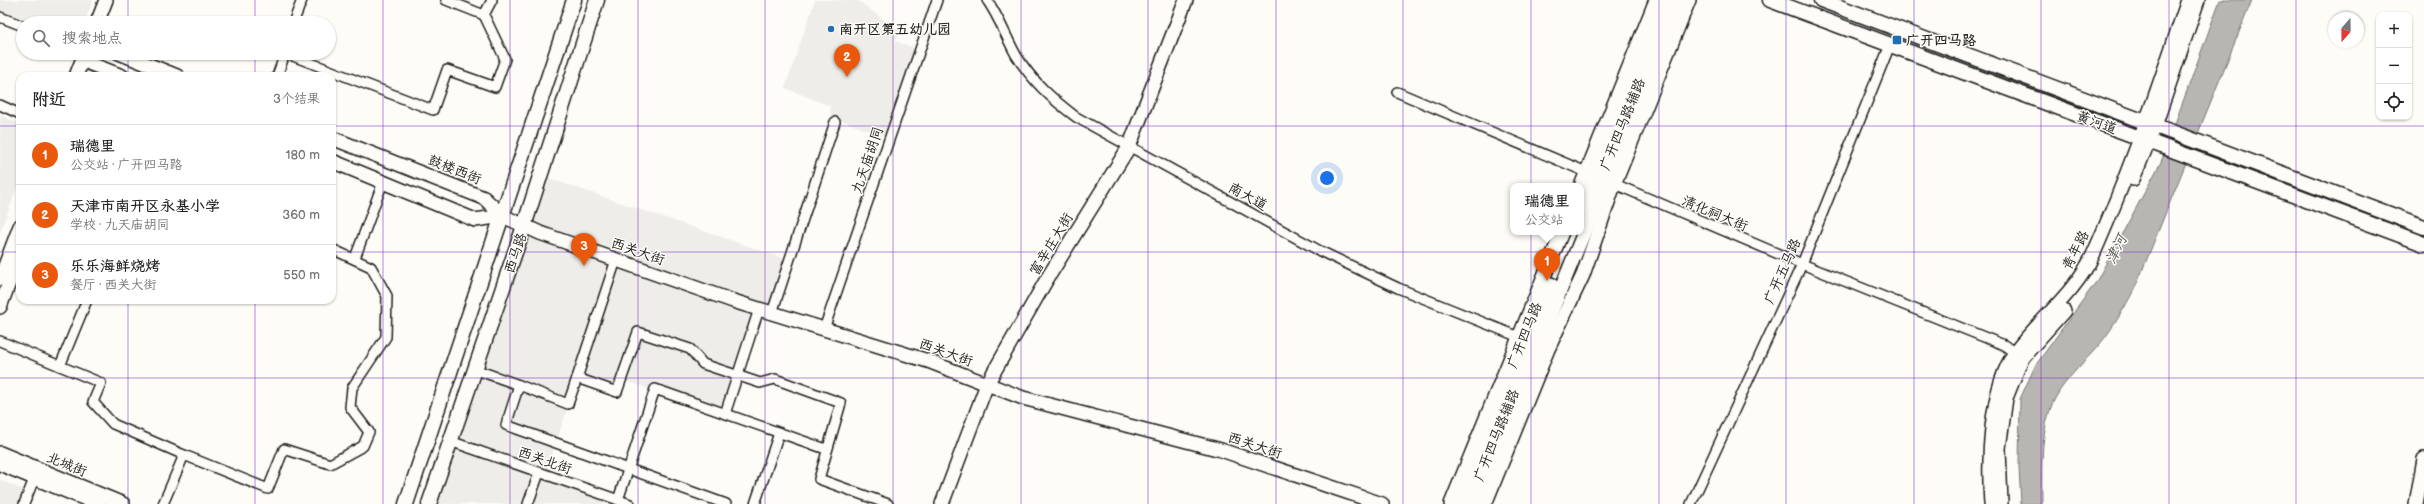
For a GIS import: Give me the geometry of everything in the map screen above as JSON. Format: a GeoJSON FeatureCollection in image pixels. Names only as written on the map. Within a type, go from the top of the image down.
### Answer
{"type":"FeatureCollection","features":[{"type":"Feature","properties":{"kind":"main road","name":"西马路"},"geometry":{"type":"LineString","coordinates":[[406,504],[574,0]]}},
{"type":"Feature","properties":{"kind":"main road","name":"西马路"},"geometry":{"type":"LineString","coordinates":[[429,504],[524,226],[597,0]]}},
{"type":"Feature","properties":{"kind":"main road","name":"黄河道"},"geometry":{"type":"LineString","coordinates":[[1770,0],[2424,244]]}},
{"type":"Feature","properties":{"kind":"main road","name":"黄河道"},"geometry":{"type":"LineString","coordinates":[[1821,0],[2424,227]]}},
{"type":"Feature","properties":{"kind":"street"},"geometry":{"type":"LineString","coordinates":[[100,16],[106,0]]}},
{"type":"Feature","properties":{"kind":"street"},"geometry":{"type":"LineString","coordinates":[[109,16],[115,0]]}},
{"type":"Feature","properties":{"kind":"street"},"geometry":{"type":"LineString","coordinates":[[296,16],[302,0]]}},
{"type":"Feature","properties":{"kind":"street"},"geometry":{"type":"LineString","coordinates":[[336,73],[433,110],[447,70],[495,87],[505,59],[484,15],[446,0]]}},
{"type":"Feature","properties":{"kind":"street"},"geometry":{"type":"LineString","coordinates":[[484,15],[492,0]]}},
{"type":"Feature","properties":{"kind":"street","name":"九天庙胡同"},"geometry":{"type":"LineString","coordinates":[[824,329],[937,0]]}},
{"type":"Feature","properties":{"kind":"street","name":"南大道"},"geometry":{"type":"LineString","coordinates":[[987,0],[998,17],[1019,59],[1030,75],[1048,94],[1076,117],[1320,251],[1398,288],[1533,343]]}},
{"type":"Feature","properties":{"kind":"street","name":"富辛庄大街"},"geometry":{"type":"LineString","coordinates":[[942,504],[987,384],[1047,279],[1129,147],[1186,0]]}},
{"type":"Feature","properties":{"kind":"street","name":"广开四马路"},"geometry":{"type":"LineString","coordinates":[[1584,185],[1600,178],[1656,0]]}},
{"type":"Feature","properties":{"kind":"street","name":"广开四马路"},"geometry":{"type":"LineString","coordinates":[[1584,217],[1666,0]]}},
{"type":"Feature","properties":{"kind":"street","name":"广开四马路"},"geometry":{"type":"LineString","coordinates":[[1584,205],[1600,178],[1679,0]]}},
{"type":"Feature","properties":{"kind":"street","name":"广开四马路辅路"},"geometry":{"type":"LineString","coordinates":[[1600,178],[1689,0]]}},
{"type":"Feature","properties":{"kind":"street","name":"青年路"},"geometry":{"type":"LineString","coordinates":[[2155,126],[2188,0]]}},
{"type":"Feature","properties":{"kind":"street","name":"青年路"},"geometry":{"type":"LineString","coordinates":[[1991,504],[1989,449],[1998,396],[2018,356],[2069,292],[2088,264],[2149,141],[2198,0]]}},
{"type":"Feature","properties":{"kind":"street"},"geometry":{"type":"LineString","coordinates":[[0,17],[16,23]]}},
{"type":"Feature","properties":{"kind":"street","name":"广开五马路"},"geometry":{"type":"LineString","coordinates":[[1691,504],[1802,264],[1890,45]]}},
{"type":"Feature","properties":{"kind":"street"},"geometry":{"type":"LineString","coordinates":[[79,72],[89,60],[114,72]]}},
{"type":"Feature","properties":{"kind":"street"},"geometry":{"type":"LineString","coordinates":[[137,60],[167,72]]}},
{"type":"Feature","properties":{"kind":"street"},"geometry":{"type":"LineString","coordinates":[[278,72],[282,60]]}},
{"type":"Feature","properties":{"kind":"street"},"geometry":{"type":"LineString","coordinates":[[303,60],[334,72]]}},
{"type":"Feature","properties":{"kind":"street","name":"清化祠大街"},"geometry":{"type":"LineString","coordinates":[[1397,92],[1802,264],[2004,345],[2018,356]]}},
{"type":"Feature","properties":{"kind":"street"},"geometry":{"type":"LineString","coordinates":[[0,106],[16,112]]}},
{"type":"Feature","properties":{"kind":"street"},"geometry":{"type":"LineString","coordinates":[[772,314],[835,122]]}},
{"type":"Feature","properties":{"kind":"street","name":"鼓楼西街"},"geometry":{"type":"LineString","coordinates":[[336,140],[484,198],[503,216]]}},
{"type":"Feature","properties":{"kind":"street"},"geometry":{"type":"LineString","coordinates":[[336,163],[475,220],[503,216]]}},
{"type":"Feature","properties":{"kind":"street"},"geometry":{"type":"LineString","coordinates":[[354,258],[383,182]]}},
{"type":"Feature","properties":{"kind":"street","name":"西关大街"},"geometry":{"type":"LineString","coordinates":[[503,216],[524,226],[616,260],[772,314],[928,361],[1023,398],[1228,452],[1382,504]]}},
{"type":"Feature","properties":{"kind":"street","name":"广开四马路"},"geometry":{"type":"LineString","coordinates":[[1451,504],[1533,343],[1561,235]]}},
{"type":"Feature","properties":{"kind":"street","name":"广开四马路"},"geometry":{"type":"LineString","coordinates":[[1473,504],[1533,343],[1571,235]]}},
{"type":"Feature","properties":{"kind":"street","name":"广开四马路"},"geometry":{"type":"LineString","coordinates":[[1462,504],[1533,343],[1577,235]]}},
{"type":"Feature","properties":{"kind":"street"},"geometry":{"type":"LineString","coordinates":[[0,279],[16,237]]}},
{"type":"Feature","properties":{"kind":"street"},"geometry":{"type":"LineString","coordinates":[[0,341],[101,383],[93,402],[113,424],[268,489],[284,449],[330,464],[363,446],[369,432],[350,407],[352,388],[386,337],[387,296],[371,267],[336,251]]}},
{"type":"Feature","properties":{"kind":"street"},"geometry":{"type":"LineString","coordinates":[[474,369],[568,404],[616,260]]}},
{"type":"Feature","properties":{"kind":"street"},"geometry":{"type":"LineString","coordinates":[[0,307],[16,265]]}},
{"type":"Feature","properties":{"kind":"street"},"geometry":{"type":"LineString","coordinates":[[60,366],[85,304]]}},
{"type":"Feature","properties":{"kind":"street"},"geometry":{"type":"LineString","coordinates":[[725,414],[759,309]]}},
{"type":"Feature","properties":{"kind":"street"},"geometry":{"type":"LineString","coordinates":[[577,378],[617,392],[638,332],[690,349],[703,364],[760,383],[775,379],[841,403],[818,479],[888,504]]}},
{"type":"Feature","properties":{"kind":"street","name":"广开四马路辅路"},"geometry":{"type":"LineString","coordinates":[[1485,504],[1533,343]]}},
{"type":"Feature","properties":{"kind":"street","name":"青年路"},"geometry":{"type":"LineString","coordinates":[[2001,504],[1999,472],[2001,429],[2006,398],[2018,356]]}},
{"type":"Feature","properties":{"kind":"street"},"geometry":{"type":"LineString","coordinates":[[518,385],[506,425],[726,504]]}},
{"type":"Feature","properties":{"kind":"street"},"geometry":{"type":"LineString","coordinates":[[618,500],[655,389],[826,449]]}},
{"type":"Feature","properties":{"kind":"street"},"geometry":{"type":"LineString","coordinates":[[755,504],[779,433]]}},
{"type":"Feature","properties":{"kind":"street","name":"西关北街"},"geometry":{"type":"LineString","coordinates":[[450,441],[630,504]]}},
{"type":"Feature","properties":{"kind":"street","name":"北城街"},"geometry":{"type":"LineString","coordinates":[[0,453],[123,504]]}},
{"type":"Feature","properties":{"kind":"street"},"geometry":{"type":"LineString","coordinates":[[163,504],[184,455]]}},
{"type":"Feature","properties":{"kind":"street"},"geometry":{"type":"LineString","coordinates":[[2416,504],[2424,459]]}},
{"type":"Feature","properties":{"kind":"street","name":"北城街"},"geometry":{"type":"LineString","coordinates":[[0,464],[98,504]]}},
{"type":"Feature","properties":{"kind":"street"},"geometry":{"type":"LineString","coordinates":[[528,504],[539,473]]}},
{"type":"Feature","properties":{"kind":"street"},"geometry":{"type":"LineString","coordinates":[[24,504],[34,479]]}},
{"type":"Feature","properties":{"kind":"shaded area"},"geometry":{"type":"Polygon","coordinates":[[[0,0],[93,0],[87,16],[16,16],[16,29],[0,23],[0,0]]]}},
{"type":"Feature","properties":{"kind":"shaded area"},"geometry":{"type":"Polygon","coordinates":[[[815,0],[857,0],[901,32],[895,41],[914,48],[892,126],[888,125],[884,136],[831,117],[830,106],[785,88],[815,0]]]}},
{"type":"Feature","properties":{"kind":"shaded area"},"geometry":{"type":"Polygon","coordinates":[[[0,115],[16,122],[16,190],[0,232],[0,115]]]}},
{"type":"Feature","properties":{"kind":"shaded area"},"geometry":{"type":"Polygon","coordinates":[[[548,178],[786,259],[769,307],[752,323],[721,413],[626,381],[621,395],[577,380],[544,478],[620,504],[436,504],[548,178]]]}},
{"type":"Feature","properties":{"kind":"shaded area"},"geometry":{"type":"Polygon","coordinates":[[[0,480],[26,491],[21,504],[0,504],[0,480]]]}},
{"type":"Feature","properties":{"kind":"water","name":"津河"},"geometry":{"type":"Polygon","coordinates":[[[2220,0],[2252,0],[2136,286],[2110,331],[2064,385],[2053,403],[2044,435],[2042,504],[2021,504],[2019,468],[2020,399],[2035,366],[2096,282],[2161,162],[2220,0]]]}},
{"type":"Feature","properties":{"kind":"place","name":"南开区第五幼儿园"},"geometry":{"type":"Point","coordinates":[831,29]}},
{"type":"Feature","properties":{"kind":"place","name":"广开四马路"},"geometry":{"type":"Point","coordinates":[1897,40]}},
{"type":"Feature","properties":{"kind":"place","name":"天津市南开区永基小学"},"geometry":{"type":"Point","coordinates":[847,77]}},
{"type":"Feature","properties":{"kind":"place","name":"乐乐海鲜烧烤"},"geometry":{"type":"Point","coordinates":[584,266]}},
{"type":"Feature","properties":{"kind":"place","name":"瑞德里"},"geometry":{"type":"Point","coordinates":[1547,281]}}]}
